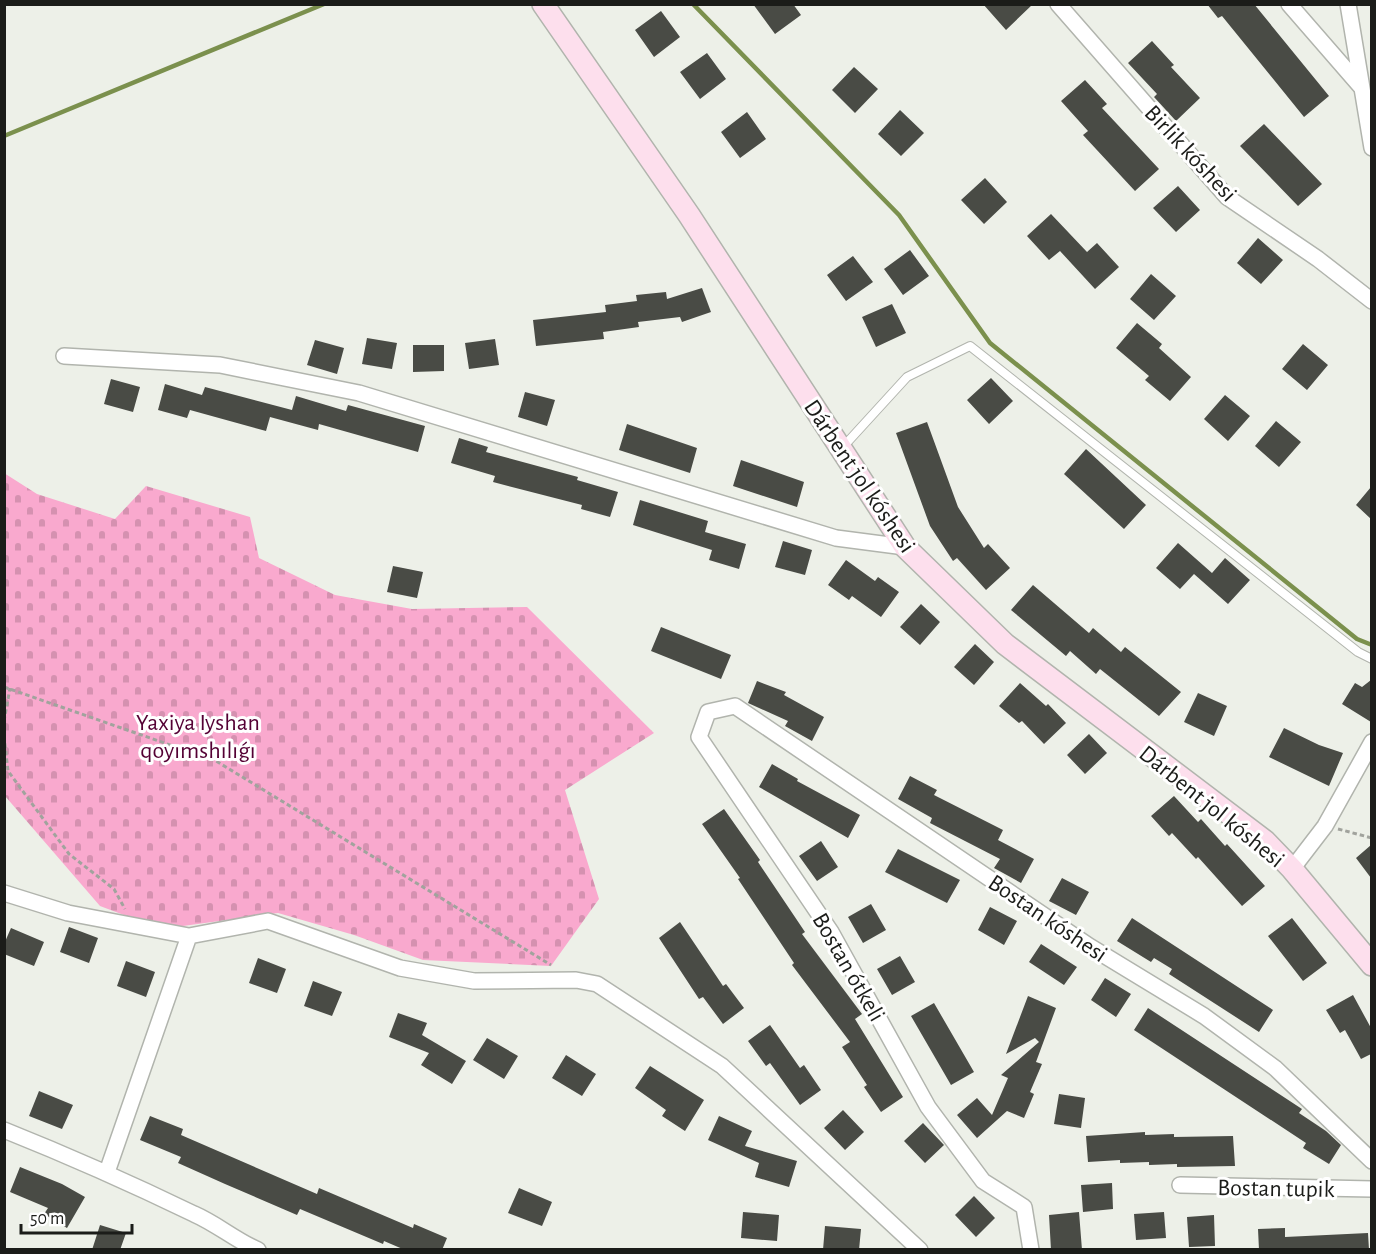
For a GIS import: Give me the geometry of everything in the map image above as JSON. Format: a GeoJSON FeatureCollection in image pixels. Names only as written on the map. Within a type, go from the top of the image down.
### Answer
{"type":"FeatureCollection","features":[{"type":"Feature","properties":{"kind":"main road","name":"Dárbent jol kóshesi"},"geometry":{"type":"LineString","coordinates":[[543,4],[689,215],[840,451],[905,547],[1005,644],[1265,841],[1292,869],[1371,965]]}},
{"type":"Feature","properties":{"kind":"street","name":"Birlik kóshesi"},"geometry":{"type":"LineString","coordinates":[[1058,4],[1227,197],[1318,259],[1371,301]]}},
{"type":"Feature","properties":{"kind":"street"},"geometry":{"type":"LineString","coordinates":[[1289,4],[1362,89]]}},
{"type":"Feature","properties":{"kind":"street"},"geometry":{"type":"LineString","coordinates":[[1348,4],[1370,129],[1371,148]]}},
{"type":"Feature","properties":{"kind":"street"},"geometry":{"type":"LineString","coordinates":[[64,356],[220,365],[358,393],[836,538],[905,547]]}},
{"type":"Feature","properties":{"kind":"street","name":"Bostan kóshesi"},"geometry":{"type":"LineString","coordinates":[[708,712],[735,706],[1089,946],[1204,1016],[1275,1068],[1371,1161]]}},
{"type":"Feature","properties":{"kind":"street","name":"Bostan ótkeli"},"geometry":{"type":"LineString","coordinates":[[708,712],[699,737],[831,932],[928,1107],[983,1180],[1024,1207],[1031,1250]]}},
{"type":"Feature","properties":{"kind":"street"},"geometry":{"type":"LineString","coordinates":[[1292,869],[1325,826],[1371,742]]}},
{"type":"Feature","properties":{"kind":"street"},"geometry":{"type":"LineString","coordinates":[[4,893],[68,913],[189,936],[268,921],[400,968],[474,981],[576,980],[597,984],[722,1066],[920,1250]]}},
{"type":"Feature","properties":{"kind":"street"},"geometry":{"type":"LineString","coordinates":[[107,1172],[189,936]]}},
{"type":"Feature","properties":{"kind":"street"},"geometry":{"type":"LineString","coordinates":[[4,1130],[107,1172],[218,1225],[240,1243],[258,1250]]}},
{"type":"Feature","properties":{"kind":"street","name":"Bostan tupik"},"geometry":{"type":"LineString","coordinates":[[1180,1185],[1371,1189]]}},
{"type":"Feature","properties":{"kind":"lane"},"geometry":{"type":"LineString","coordinates":[[840,451],[907,377],[970,346],[1358,652],[1371,659]]}},
{"type":"Feature","properties":{"kind":"path"},"geometry":{"type":"LineString","coordinates":[[4,687],[216,761],[576,980]]}},
{"type":"Feature","properties":{"kind":"path"},"geometry":{"type":"LineString","coordinates":[[4,721],[9,688]]}},
{"type":"Feature","properties":{"kind":"path"},"geometry":{"type":"LineString","coordinates":[[4,736],[8,771],[69,854],[114,889],[133,925]]}},
{"type":"Feature","properties":{"kind":"path"},"geometry":{"type":"LineString","coordinates":[[1325,826],[1371,838]]}},
{"type":"Feature","properties":{"kind":"green space","name":"Yaxiya Iyshan qoyımshılıǵı"},"geometry":{"type":"Polygon","coordinates":[[[4,473],[37,494],[115,519],[146,486],[250,517],[259,558],[335,595],[412,609],[527,607],[654,733],[565,790],[599,899],[551,966],[423,960],[354,935],[278,913],[161,929],[100,906],[5,796],[4,473]]]}},
{"type":"Feature","properties":{"kind":"building"},"geometry":{"type":"Polygon","coordinates":[[[753,4],[793,4],[801,15],[775,34],[753,4]]]}},
{"type":"Feature","properties":{"kind":"building"},"geometry":{"type":"Polygon","coordinates":[[[983,4],[1033,4],[1006,30],[983,4]]]}},
{"type":"Feature","properties":{"kind":"building"},"geometry":{"type":"Polygon","coordinates":[[[1207,4],[1254,4],[1329,96],[1304,117],[1222,16],[1218,18],[1207,4]]]}},
{"type":"Feature","properties":{"kind":"building"},"geometry":{"type":"Polygon","coordinates":[[[661,11],[680,37],[654,57],[635,30],[661,11]]]}},
{"type":"Feature","properties":{"kind":"building"},"geometry":{"type":"Polygon","coordinates":[[[1152,41],[1174,65],[1171,67],[1200,98],[1176,121],[1154,97],[1157,94],[1128,63],[1152,41]]]}},
{"type":"Feature","properties":{"kind":"building"},"geometry":{"type":"Polygon","coordinates":[[[707,53],[726,79],[700,99],[680,72],[707,53]]]}},
{"type":"Feature","properties":{"kind":"building"},"geometry":{"type":"Polygon","coordinates":[[[854,67],[878,89],[855,113],[832,90],[854,67]]]}},
{"type":"Feature","properties":{"kind":"building"},"geometry":{"type":"Polygon","coordinates":[[[1085,80],[1107,104],[1102,108],[1159,169],[1135,191],[1083,135],[1088,131],[1061,101],[1085,80]]]}},
{"type":"Feature","properties":{"kind":"building"},"geometry":{"type":"Polygon","coordinates":[[[900,110],[924,133],[901,156],[878,134],[900,110]]]}},
{"type":"Feature","properties":{"kind":"building"},"geometry":{"type":"Polygon","coordinates":[[[747,112],[766,139],[740,158],[721,132],[747,112]]]}},
{"type":"Feature","properties":{"kind":"building"},"geometry":{"type":"Polygon","coordinates":[[[1264,124],[1322,184],[1298,206],[1240,146],[1264,124]]]}},
{"type":"Feature","properties":{"kind":"building"},"geometry":{"type":"Polygon","coordinates":[[[985,178],[1007,202],[984,224],[961,200],[985,178]]]}},
{"type":"Feature","properties":{"kind":"building"},"geometry":{"type":"Polygon","coordinates":[[[1178,186],[1200,210],[1176,232],[1153,208],[1178,186]]]}},
{"type":"Feature","properties":{"kind":"building"},"geometry":{"type":"Polygon","coordinates":[[[1051,214],[1087,252],[1097,243],[1119,267],[1095,289],[1060,251],[1049,260],[1027,236],[1051,214]]]}},
{"type":"Feature","properties":{"kind":"building"},"geometry":{"type":"Polygon","coordinates":[[[1258,238],[1283,260],[1261,284],[1237,263],[1258,238]]]}},
{"type":"Feature","properties":{"kind":"building"},"geometry":{"type":"Polygon","coordinates":[[[910,250],[929,276],[903,295],[884,269],[910,250]]]}},
{"type":"Feature","properties":{"kind":"building"},"geometry":{"type":"Polygon","coordinates":[[[853,256],[873,282],[846,301],[827,275],[853,256]]]}},
{"type":"Feature","properties":{"kind":"building"},"geometry":{"type":"Polygon","coordinates":[[[1151,274],[1176,296],[1154,320],[1130,299],[1151,274]]]}},
{"type":"Feature","properties":{"kind":"building"},"geometry":{"type":"Polygon","coordinates":[[[702,288],[711,312],[682,322],[680,317],[638,322],[639,327],[603,332],[604,339],[536,346],[533,320],[606,312],[605,305],[637,301],[636,295],[666,292],[667,299],[702,288]]]}},
{"type":"Feature","properties":{"kind":"building"},"geometry":{"type":"Polygon","coordinates":[[[892,304],[906,333],[876,347],[862,317],[892,304]]]}},
{"type":"Feature","properties":{"kind":"building"},"geometry":{"type":"Polygon","coordinates":[[[1137,323],[1162,344],[1159,348],[1191,377],[1170,401],[1145,380],[1149,376],[1116,348],[1137,323]]]}},
{"type":"Feature","properties":{"kind":"building"},"geometry":{"type":"Polygon","coordinates":[[[367,338],[397,343],[392,369],[362,364],[367,338]]]}},
{"type":"Feature","properties":{"kind":"building"},"geometry":{"type":"Polygon","coordinates":[[[495,339],[499,365],[469,369],[465,343],[495,339]]]}},
{"type":"Feature","properties":{"kind":"building"},"geometry":{"type":"Polygon","coordinates":[[[315,340],[344,348],[337,374],[307,365],[315,340]]]}},
{"type":"Feature","properties":{"kind":"building"},"geometry":{"type":"Polygon","coordinates":[[[1303,344],[1328,365],[1307,390],[1282,369],[1303,344]]]}},
{"type":"Feature","properties":{"kind":"building"},"geometry":{"type":"Polygon","coordinates":[[[413,345],[444,345],[444,371],[413,372],[413,345]]]}},
{"type":"Feature","properties":{"kind":"building"},"geometry":{"type":"Polygon","coordinates":[[[991,378],[1013,401],[989,424],[967,400],[991,378]]]}},
{"type":"Feature","properties":{"kind":"building"},"geometry":{"type":"Polygon","coordinates":[[[111,379],[140,387],[133,412],[104,404],[111,379]]]}},
{"type":"Feature","properties":{"kind":"building"},"geometry":{"type":"Polygon","coordinates":[[[165,384],[202,395],[205,387],[292,410],[296,396],[346,411],[348,405],[425,426],[418,452],[319,424],[318,430],[270,417],[266,431],[190,410],[187,418],[158,410],[165,384]]]}},
{"type":"Feature","properties":{"kind":"building"},"geometry":{"type":"Polygon","coordinates":[[[525,392],[555,400],[547,426],[518,417],[525,392]]]}},
{"type":"Feature","properties":{"kind":"building"},"geometry":{"type":"Polygon","coordinates":[[[1225,395],[1250,416],[1228,441],[1204,419],[1225,395]]]}},
{"type":"Feature","properties":{"kind":"building"},"geometry":{"type":"Polygon","coordinates":[[[1276,421],[1301,442],[1279,467],[1255,446],[1276,421]]]}},
{"type":"Feature","properties":{"kind":"building"},"geometry":{"type":"Polygon","coordinates":[[[927,422],[958,507],[984,548],[988,544],[1010,568],[986,590],[957,558],[953,561],[930,526],[896,433],[927,422]]]}},
{"type":"Feature","properties":{"kind":"building"},"geometry":{"type":"Polygon","coordinates":[[[627,424],[697,448],[690,473],[619,450],[627,424]]]}},
{"type":"Feature","properties":{"kind":"building"},"geometry":{"type":"Polygon","coordinates":[[[459,438],[488,447],[486,452],[578,477],[577,480],[618,492],[610,517],[581,509],[582,505],[493,482],[495,476],[451,463],[459,438]]]}},
{"type":"Feature","properties":{"kind":"building"},"geometry":{"type":"Polygon","coordinates":[[[1086,449],[1146,505],[1124,529],[1064,474],[1086,449]]]}},
{"type":"Feature","properties":{"kind":"building"},"geometry":{"type":"Polygon","coordinates":[[[741,460],[804,482],[797,507],[733,486],[741,460]]]}},
{"type":"Feature","properties":{"kind":"building"},"geometry":{"type":"Polygon","coordinates":[[[1371,487],[1371,519],[1356,505],[1371,487]]]}},
{"type":"Feature","properties":{"kind":"building"},"geometry":{"type":"Polygon","coordinates":[[[640,500],[708,521],[705,532],[746,544],[739,569],[709,560],[712,550],[633,525],[640,500]]]}},
{"type":"Feature","properties":{"kind":"building"},"geometry":{"type":"Polygon","coordinates":[[[783,541],[812,550],[805,575],[775,567],[783,541]]]}},
{"type":"Feature","properties":{"kind":"building"},"geometry":{"type":"Polygon","coordinates":[[[1178,543],[1212,573],[1225,558],[1250,580],[1228,604],[1194,574],[1180,589],[1156,568],[1178,543]]]}},
{"type":"Feature","properties":{"kind":"building"},"geometry":{"type":"Polygon","coordinates":[[[846,560],[875,581],[878,577],[899,592],[881,617],[852,596],[849,600],[828,585],[846,560]]]}},
{"type":"Feature","properties":{"kind":"building"},"geometry":{"type":"Polygon","coordinates":[[[393,566],[423,572],[417,598],[387,592],[393,566]]]}},
{"type":"Feature","properties":{"kind":"building"},"geometry":{"type":"Polygon","coordinates":[[[1033,585],[1089,633],[1093,628],[1121,652],[1125,647],[1181,692],[1159,716],[1100,669],[1096,674],[1070,651],[1066,656],[1011,610],[1033,585]]]}},
{"type":"Feature","properties":{"kind":"building"},"geometry":{"type":"Polygon","coordinates":[[[921,604],[940,622],[920,645],[900,627],[921,604]]]}},
{"type":"Feature","properties":{"kind":"building"},"geometry":{"type":"Polygon","coordinates":[[[661,627],[731,655],[721,679],[651,651],[661,627]]]}},
{"type":"Feature","properties":{"kind":"building"},"geometry":{"type":"Polygon","coordinates":[[[975,644],[994,662],[974,685],[954,667],[975,644]]]}},
{"type":"Feature","properties":{"kind":"building"},"geometry":{"type":"Polygon","coordinates":[[[1371,680],[1371,722],[1342,704],[1355,683],[1362,687],[1371,680]]]}},
{"type":"Feature","properties":{"kind":"building"},"geometry":{"type":"Polygon","coordinates":[[[757,681],[786,692],[784,695],[824,717],[812,741],[785,726],[788,721],[748,703],[757,681]]]}},
{"type":"Feature","properties":{"kind":"building"},"geometry":{"type":"Polygon","coordinates":[[[1020,683],[1046,706],[1048,704],[1066,723],[1044,744],[1022,721],[1019,723],[999,706],[1020,683]]]}},
{"type":"Feature","properties":{"kind":"building"},"geometry":{"type":"Polygon","coordinates":[[[1198,693],[1227,706],[1214,736],[1184,722],[1198,693]]]}},
{"type":"Feature","properties":{"kind":"building"},"geometry":{"type":"Polygon","coordinates":[[[1284,728],[1319,745],[1343,753],[1329,786],[1269,757],[1284,728]]]}},
{"type":"Feature","properties":{"kind":"building"},"geometry":{"type":"Polygon","coordinates":[[[1089,734],[1107,753],[1085,774],[1067,755],[1089,734]]]}},
{"type":"Feature","properties":{"kind":"building"},"geometry":{"type":"Polygon","coordinates":[[[772,764],[798,779],[797,781],[860,815],[848,838],[759,787],[772,764]]]}},
{"type":"Feature","properties":{"kind":"building"},"geometry":{"type":"Polygon","coordinates":[[[910,776],[937,790],[934,795],[1003,830],[998,840],[1034,859],[1021,883],[994,868],[1000,859],[930,823],[932,818],[898,799],[910,776]]]}},
{"type":"Feature","properties":{"kind":"building"},"geometry":{"type":"Polygon","coordinates":[[[1174,796],[1198,822],[1201,819],[1225,846],[1227,844],[1265,886],[1242,906],[1198,857],[1196,859],[1172,833],[1169,836],[1151,816],[1174,796]]]}},
{"type":"Feature","properties":{"kind":"building"},"geometry":{"type":"Polygon","coordinates":[[[724,809],[760,860],[758,862],[805,932],[802,934],[862,1014],[855,1019],[903,1097],[881,1112],[864,1087],[867,1085],[842,1047],[850,1042],[792,965],[794,963],[738,879],[740,878],[702,824],[724,809]]]}},
{"type":"Feature","properties":{"kind":"building"},"geometry":{"type":"Polygon","coordinates":[[[821,841],[838,867],[817,881],[799,856],[821,841]]]}},
{"type":"Feature","properties":{"kind":"building"},"geometry":{"type":"Polygon","coordinates":[[[1371,845],[1371,878],[1356,858],[1371,845]]]}},
{"type":"Feature","properties":{"kind":"building"},"geometry":{"type":"Polygon","coordinates":[[[898,849],[960,880],[947,903],[885,872],[898,849]]]}},
{"type":"Feature","properties":{"kind":"building"},"geometry":{"type":"Polygon","coordinates":[[[1062,878],[1089,892],[1076,915],[1049,901],[1062,878]]]}},
{"type":"Feature","properties":{"kind":"building"},"geometry":{"type":"Polygon","coordinates":[[[871,904],[886,930],[863,943],[848,917],[871,904]]]}},
{"type":"Feature","properties":{"kind":"building"},"geometry":{"type":"Polygon","coordinates":[[[990,907],[1017,921],[1004,945],[978,930],[990,907]]]}},
{"type":"Feature","properties":{"kind":"building"},"geometry":{"type":"Polygon","coordinates":[[[1132,918],[1273,1010],[1259,1032],[1169,974],[1172,969],[1154,958],[1151,962],[1117,941],[1132,918]]]}},
{"type":"Feature","properties":{"kind":"building"},"geometry":{"type":"Polygon","coordinates":[[[1292,918],[1327,963],[1303,981],[1268,936],[1292,918]]]}},
{"type":"Feature","properties":{"kind":"building"},"geometry":{"type":"Polygon","coordinates":[[[680,922],[723,986],[726,984],[744,1008],[723,1024],[703,997],[699,999],[659,938],[680,922]]]}},
{"type":"Feature","properties":{"kind":"building"},"geometry":{"type":"Polygon","coordinates":[[[69,927],[98,938],[89,963],[60,952],[69,927]]]}},
{"type":"Feature","properties":{"kind":"building"},"geometry":{"type":"Polygon","coordinates":[[[11,928],[44,942],[34,966],[4,954],[4,944],[11,928]]]}},
{"type":"Feature","properties":{"kind":"building"},"geometry":{"type":"Polygon","coordinates":[[[1041,944],[1077,967],[1064,985],[1029,962],[1041,944]]]}},
{"type":"Feature","properties":{"kind":"building"},"geometry":{"type":"Polygon","coordinates":[[[900,956],[915,982],[892,995],[877,969],[900,956]]]}},
{"type":"Feature","properties":{"kind":"building"},"geometry":{"type":"Polygon","coordinates":[[[258,958],[286,969],[277,993],[249,983],[258,958]]]}},
{"type":"Feature","properties":{"kind":"building"},"geometry":{"type":"Polygon","coordinates":[[[126,961],[155,972],[146,997],[117,986],[126,961]]]}},
{"type":"Feature","properties":{"kind":"building"},"geometry":{"type":"Polygon","coordinates":[[[1105,978],[1131,994],[1116,1017],[1091,1000],[1105,978]]]}},
{"type":"Feature","properties":{"kind":"building"},"geometry":{"type":"Polygon","coordinates":[[[313,981],[342,992],[332,1016],[304,1006],[313,981]]]}},
{"type":"Feature","properties":{"kind":"building"},"geometry":{"type":"Polygon","coordinates":[[[1353,995],[1371,1028],[1371,1054],[1361,1059],[1345,1030],[1340,1033],[1326,1010],[1353,995]]]}},
{"type":"Feature","properties":{"kind":"building"},"geometry":{"type":"Polygon","coordinates":[[[1028,996],[1056,1008],[1036,1062],[1042,1064],[1030,1092],[1034,1094],[1024,1118],[1007,1111],[977,1138],[957,1115],[977,1098],[992,1115],[1008,1078],[1001,1075],[1039,1042],[1035,1038],[1006,1054],[1028,996]]]}},
{"type":"Feature","properties":{"kind":"building"},"geometry":{"type":"Polygon","coordinates":[[[934,1003],[974,1072],[951,1085],[911,1016],[934,1003]]]}},
{"type":"Feature","properties":{"kind":"building"},"geometry":{"type":"Polygon","coordinates":[[[1148,1008],[1302,1109],[1299,1113],[1326,1131],[1341,1145],[1329,1164],[1303,1148],[1306,1143],[1134,1030],[1148,1008]]]}},
{"type":"Feature","properties":{"kind":"building"},"geometry":{"type":"Polygon","coordinates":[[[398,1013],[427,1023],[422,1035],[466,1061],[452,1084],[421,1065],[429,1053],[389,1037],[398,1013]]]}},
{"type":"Feature","properties":{"kind":"building"},"geometry":{"type":"Polygon","coordinates":[[[770,1025],[800,1068],[804,1065],[821,1090],[800,1105],[770,1063],[766,1066],[748,1041],[770,1025]]]}},
{"type":"Feature","properties":{"kind":"building"},"geometry":{"type":"Polygon","coordinates":[[[487,1038],[518,1056],[504,1079],[473,1060],[487,1038]]]}},
{"type":"Feature","properties":{"kind":"building"},"geometry":{"type":"Polygon","coordinates":[[[566,1055],[596,1074],[582,1096],[552,1078],[566,1055]]]}},
{"type":"Feature","properties":{"kind":"building"},"geometry":{"type":"Polygon","coordinates":[[[650,1066],[704,1100],[685,1131],[662,1116],[666,1110],[635,1088],[650,1066]]]}},
{"type":"Feature","properties":{"kind":"building"},"geometry":{"type":"Polygon","coordinates":[[[39,1091],[73,1105],[62,1129],[29,1116],[39,1091]]]}},
{"type":"Feature","properties":{"kind":"building"},"geometry":{"type":"Polygon","coordinates":[[[1059,1094],[1085,1098],[1081,1128],[1054,1124],[1059,1094]]]}},
{"type":"Feature","properties":{"kind":"building"},"geometry":{"type":"Polygon","coordinates":[[[843,1110],[864,1132],[845,1150],[824,1128],[843,1110]]]}},
{"type":"Feature","properties":{"kind":"building"},"geometry":{"type":"Polygon","coordinates":[[[150,1116],[183,1129],[181,1135],[317,1194],[319,1188],[413,1228],[414,1224],[447,1238],[442,1250],[405,1250],[384,1241],[383,1244],[300,1209],[297,1215],[178,1163],[181,1157],[140,1140],[150,1116]]]}},
{"type":"Feature","properties":{"kind":"building"},"geometry":{"type":"Polygon","coordinates":[[[719,1116],[752,1131],[745,1146],[797,1161],[789,1187],[755,1177],[759,1163],[708,1140],[719,1116]]]}},
{"type":"Feature","properties":{"kind":"building"},"geometry":{"type":"Polygon","coordinates":[[[923,1123],[944,1145],[925,1163],[904,1141],[923,1123]]]}},
{"type":"Feature","properties":{"kind":"building"},"geometry":{"type":"Polygon","coordinates":[[[1145,1132],[1145,1135],[1174,1134],[1174,1137],[1233,1136],[1235,1166],[1177,1167],[1177,1164],[1149,1165],[1149,1162],[1120,1163],[1120,1160],[1088,1162],[1086,1136],[1145,1132]]]}},
{"type":"Feature","properties":{"kind":"building"},"geometry":{"type":"Polygon","coordinates":[[[20,1167],[62,1184],[85,1197],[67,1228],[44,1214],[48,1208],[10,1192],[20,1167]]]}},
{"type":"Feature","properties":{"kind":"building"},"geometry":{"type":"Polygon","coordinates":[[[1112,1183],[1113,1209],[1083,1212],[1081,1185],[1112,1183]]]}},
{"type":"Feature","properties":{"kind":"building"},"geometry":{"type":"Polygon","coordinates":[[[519,1188],[552,1202],[542,1226],[508,1213],[519,1188]]]}},
{"type":"Feature","properties":{"kind":"building"},"geometry":{"type":"Polygon","coordinates":[[[974,1196],[995,1218],[976,1237],[955,1215],[974,1196]]]}},
{"type":"Feature","properties":{"kind":"building"},"geometry":{"type":"Polygon","coordinates":[[[743,1212],[779,1215],[777,1241],[741,1238],[743,1212]]]}},
{"type":"Feature","properties":{"kind":"building"},"geometry":{"type":"Polygon","coordinates":[[[1079,1212],[1082,1250],[1051,1250],[1049,1215],[1079,1212]]]}},
{"type":"Feature","properties":{"kind":"building"},"geometry":{"type":"Polygon","coordinates":[[[1164,1212],[1166,1238],[1136,1240],[1134,1214],[1164,1212]]]}},
{"type":"Feature","properties":{"kind":"building"},"geometry":{"type":"Polygon","coordinates":[[[1214,1215],[1215,1246],[1189,1247],[1187,1217],[1214,1215]]]}},
{"type":"Feature","properties":{"kind":"building"},"geometry":{"type":"Polygon","coordinates":[[[100,1225],[126,1233],[120,1250],[92,1250],[100,1225]]]}},
{"type":"Feature","properties":{"kind":"building"},"geometry":{"type":"Polygon","coordinates":[[[825,1226],[861,1229],[859,1250],[823,1250],[825,1226]]]}},
{"type":"Feature","properties":{"kind":"building"},"geometry":{"type":"Polygon","coordinates":[[[1285,1228],[1285,1237],[1368,1233],[1369,1250],[1259,1250],[1258,1229],[1285,1228]]]}},
{"type":"Feature","properties":{"kind":"waterway"},"geometry":{"type":"LineString","coordinates":[[4,136],[324,4]]}},
{"type":"Feature","properties":{"kind":"waterway"},"geometry":{"type":"LineString","coordinates":[[693,4],[899,215],[990,343],[1357,639],[1372,645]]}}]}
